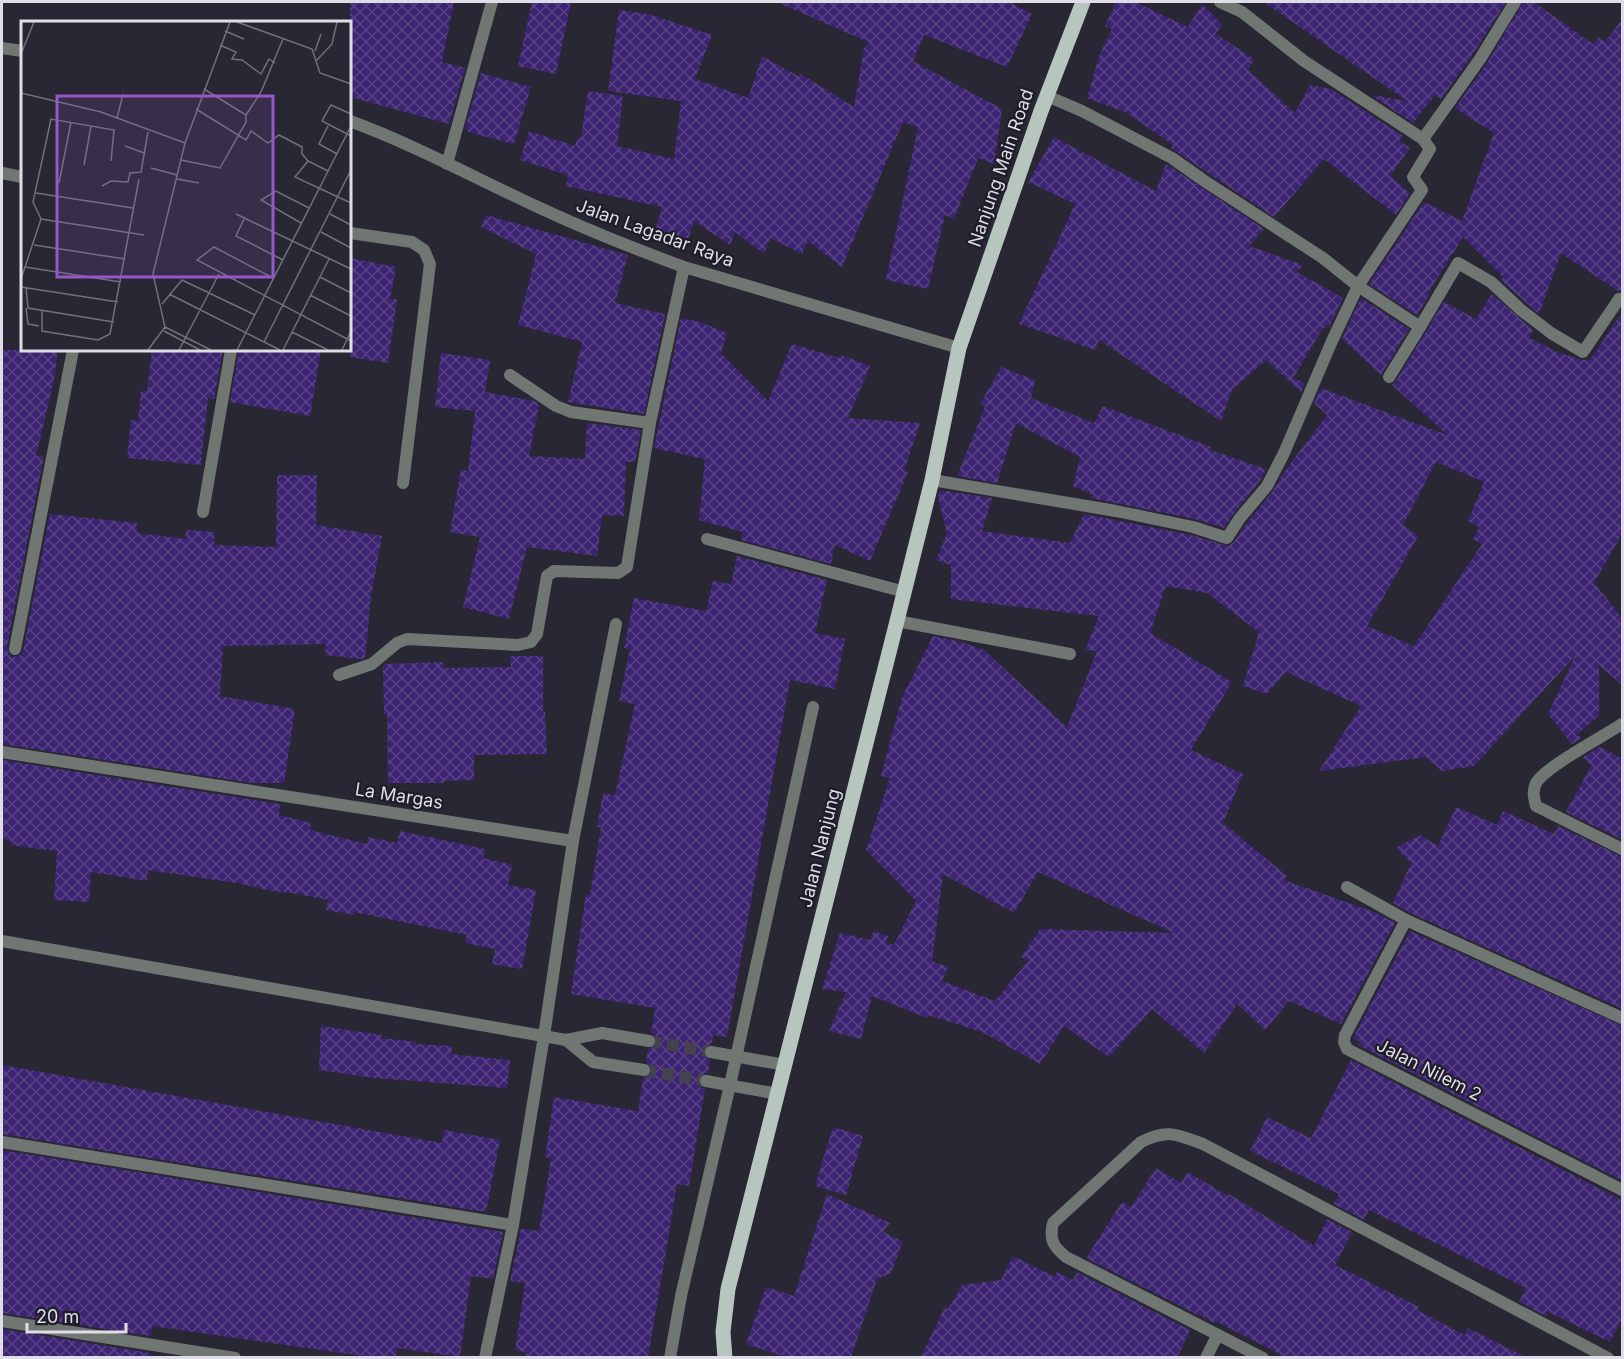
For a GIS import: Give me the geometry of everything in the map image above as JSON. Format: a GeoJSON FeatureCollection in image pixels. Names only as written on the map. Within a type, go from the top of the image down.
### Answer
{"type":"FeatureCollection","features":[{"type":"Feature","properties":{"kind":"main road","name":"Nanjung Main Road"},"geometry":{"type":"LineString","coordinates":[[959,348],[1047,96],[1083,2]]}},
{"type":"Feature","properties":{"kind":"main road","name":"Jalan Nanjung"},"geometry":{"type":"LineString","coordinates":[[724,1358],[723,1332],[728,1288],[932,480],[959,348]]}},
{"type":"Feature","properties":{"kind":"street"},"geometry":{"type":"LineString","coordinates":[[447,164],[492,2]]}},
{"type":"Feature","properties":{"kind":"street"},"geometry":{"type":"LineString","coordinates":[[932,480],[1116,511],[1193,527],[1227,538],[1240,518],[1267,486],[1284,453],[1332,340],[1358,286],[1422,189],[1413,177],[1430,149],[1423,139],[1304,61],[1242,12],[1220,2]]}},
{"type":"Feature","properties":{"kind":"street"},"geometry":{"type":"LineString","coordinates":[[1423,139],[1480,59],[1515,2]]}},
{"type":"Feature","properties":{"kind":"street"},"geometry":{"type":"LineString","coordinates":[[2,48],[21,51]]}},
{"type":"Feature","properties":{"kind":"street"},"geometry":{"type":"LineString","coordinates":[[1047,96],[1082,111],[1172,158],[1212,187],[1323,258],[1358,286],[1420,327]]}},
{"type":"Feature","properties":{"kind":"street","name":"Jalan Lagadar Raya"},"geometry":{"type":"LineString","coordinates":[[351,122],[386,135],[597,233],[684,267],[959,348]]}},
{"type":"Feature","properties":{"kind":"street"},"geometry":{"type":"LineString","coordinates":[[2,173],[21,177]]}},
{"type":"Feature","properties":{"kind":"street"},"geometry":{"type":"LineString","coordinates":[[351,233],[412,242],[424,250],[430,264],[403,483]]}},
{"type":"Feature","properties":{"kind":"street"},"geometry":{"type":"LineString","coordinates":[[1389,377],[1458,263],[1491,282],[1521,310],[1551,333],[1583,352],[1619,299],[1623,301]]}},
{"type":"Feature","properties":{"kind":"street"},"geometry":{"type":"LineString","coordinates":[[339,675],[372,664],[397,643],[407,639],[518,645],[531,642],[537,634],[547,576],[554,571],[618,573],[627,567],[650,423],[684,267]]}},
{"type":"Feature","properties":{"kind":"street"},"geometry":{"type":"LineString","coordinates":[[15,649],[73,351]]}},
{"type":"Feature","properties":{"kind":"street"},"geometry":{"type":"LineString","coordinates":[[203,512],[231,351]]}},
{"type":"Feature","properties":{"kind":"street"},"geometry":{"type":"LineString","coordinates":[[510,375],[555,406],[571,412],[650,423]]}},
{"type":"Feature","properties":{"kind":"street"},"geometry":{"type":"LineString","coordinates":[[707,539],[904,592]]}},
{"type":"Feature","properties":{"kind":"street"},"geometry":{"type":"LineString","coordinates":[[897,621],[1070,654]]}},
{"type":"Feature","properties":{"kind":"street"},"geometry":{"type":"LineString","coordinates":[[485,1358],[513,1225],[573,841],[616,624]]}},
{"type":"Feature","properties":{"kind":"street"},"geometry":{"type":"LineString","coordinates":[[669,1358],[813,707]]}},
{"type":"Feature","properties":{"kind":"street"},"geometry":{"type":"LineString","coordinates":[[1623,724],[1547,771],[1536,782],[1533,794],[1536,806],[1623,849]]}},
{"type":"Feature","properties":{"kind":"street","name":"La Margas"},"geometry":{"type":"LineString","coordinates":[[2,752],[573,841]]}},
{"type":"Feature","properties":{"kind":"street"},"geometry":{"type":"LineString","coordinates":[[1347,887],[1406,920],[1623,1018]]}},
{"type":"Feature","properties":{"kind":"street","name":"Jalan Nilem 2"},"geometry":{"type":"LineString","coordinates":[[1406,920],[1345,1035],[1344,1042],[1347,1048],[1623,1190]]}},
{"type":"Feature","properties":{"kind":"street"},"geometry":{"type":"LineString","coordinates":[[2,941],[567,1040],[602,1033],[649,1041]]}},
{"type":"Feature","properties":{"kind":"street"},"geometry":{"type":"LineString","coordinates":[[567,1040],[593,1062],[644,1071]]}},
{"type":"Feature","properties":{"kind":"street"},"geometry":{"type":"LineString","coordinates":[[711,1052],[785,1065]]}},
{"type":"Feature","properties":{"kind":"street"},"geometry":{"type":"LineString","coordinates":[[706,1082],[778,1094]]}},
{"type":"Feature","properties":{"kind":"street"},"geometry":{"type":"LineString","coordinates":[[1263,1358],[1066,1257],[1053,1246],[1051,1234],[1053,1223],[1141,1142],[1158,1134],[1177,1134],[1203,1144],[1608,1358]]}},
{"type":"Feature","properties":{"kind":"street"},"geometry":{"type":"LineString","coordinates":[[2,1142],[513,1225]]}},
{"type":"Feature","properties":{"kind":"street"},"geometry":{"type":"LineString","coordinates":[[2,1321],[235,1358]]}},
{"type":"Feature","properties":{"kind":"street"},"geometry":{"type":"LineString","coordinates":[[1206,1358],[1217,1336]]}},
{"type":"Feature","properties":{"kind":"building"},"geometry":{"type":"Polygon","coordinates":[[[350,2],[454,2],[442,62],[465,68],[449,124],[351,97],[350,2]]]}},
{"type":"Feature","properties":{"kind":"building"},"geometry":{"type":"Polygon","coordinates":[[[532,2],[571,2],[556,74],[518,66],[532,2]]]}},
{"type":"Feature","properties":{"kind":"building"},"geometry":{"type":"Polygon","coordinates":[[[777,2],[1009,2],[1032,14],[1007,67],[924,35],[913,61],[1002,109],[994,164],[978,158],[954,219],[945,215],[928,289],[886,280],[918,127],[903,122],[842,267],[808,241],[802,254],[770,238],[764,254],[735,232],[730,245],[694,221],[687,244],[654,234],[662,207],[566,186],[568,175],[520,160],[529,131],[575,146],[577,137],[581,138],[588,91],[623,96],[617,146],[674,159],[681,101],[608,91],[619,10],[648,14],[712,35],[695,79],[748,98],[762,56],[800,77],[801,74],[854,107],[864,48],[870,43],[777,2]]]}},
{"type":"Feature","properties":{"kind":"building"},"geometry":{"type":"Polygon","coordinates":[[[1116,2],[1135,2],[1188,27],[1202,4],[1222,24],[1216,34],[1254,59],[1248,70],[1295,113],[1310,85],[1331,89],[1403,136],[1399,141],[1410,148],[1390,176],[1410,193],[1396,215],[1324,159],[1274,217],[1171,148],[1173,145],[1127,113],[1087,98],[1099,56],[1112,29],[1105,26],[1116,2]]]}},
{"type":"Feature","properties":{"kind":"building"},"geometry":{"type":"Polygon","coordinates":[[[1264,2],[1506,2],[1441,99],[1435,95],[1413,123],[1371,95],[1407,101],[1264,2]]]}},
{"type":"Feature","properties":{"kind":"building"},"geometry":{"type":"Polygon","coordinates":[[[1523,2],[1534,2],[1593,44],[1599,37],[1605,42],[1623,18],[1623,292],[1618,291],[1561,253],[1539,314],[1501,280],[1503,277],[1463,237],[1417,315],[1369,284],[1424,202],[1462,221],[1494,133],[1455,108],[1487,63],[1523,2]]]}},
{"type":"Feature","properties":{"kind":"building"},"geometry":{"type":"Polygon","coordinates":[[[481,73],[531,87],[514,144],[468,132],[465,129],[481,73]]]}},
{"type":"Feature","properties":{"kind":"building"},"geometry":{"type":"Polygon","coordinates":[[[1054,137],[1156,191],[1166,164],[1168,165],[1264,229],[1249,246],[1303,265],[1297,272],[1343,298],[1329,327],[1327,325],[1322,330],[1293,378],[1305,383],[1301,392],[1266,360],[1232,390],[1221,421],[1099,340],[1095,350],[1019,324],[1075,204],[1028,182],[1054,137]]]}},
{"type":"Feature","properties":{"kind":"building"},"geometry":{"type":"Polygon","coordinates":[[[486,215],[628,255],[615,303],[665,314],[644,414],[568,402],[582,342],[518,325],[536,254],[481,227],[486,215]]]}},
{"type":"Feature","properties":{"kind":"building"},"geometry":{"type":"Polygon","coordinates":[[[351,258],[396,267],[390,299],[397,299],[388,363],[350,357],[351,258]]]}},
{"type":"Feature","properties":{"kind":"building"},"geometry":{"type":"Polygon","coordinates":[[[1492,294],[1533,330],[1530,338],[1557,352],[1582,360],[1590,360],[1623,311],[1623,532],[1594,583],[1623,619],[1623,686],[1599,665],[1599,716],[1576,735],[1582,738],[1572,744],[1548,714],[1575,656],[1474,766],[1442,771],[1426,757],[1319,771],[1361,706],[1286,672],[1267,694],[1243,686],[1259,632],[1207,593],[1166,586],[1150,633],[1232,682],[1191,750],[1243,774],[1223,823],[1287,876],[1284,880],[1374,912],[1395,923],[1341,1024],[1289,1001],[1265,1030],[1237,1004],[1204,1053],[1152,1009],[1109,1057],[1064,1026],[1040,1064],[982,1032],[928,1015],[927,1018],[872,996],[861,1039],[829,1031],[846,992],[822,989],[840,933],[870,940],[874,931],[888,936],[886,943],[894,945],[916,901],[866,850],[890,778],[881,776],[902,697],[933,636],[984,650],[1067,727],[1097,651],[1085,650],[1099,616],[951,599],[951,565],[936,560],[947,533],[938,497],[940,490],[992,498],[982,531],[1070,543],[1084,514],[1191,535],[1229,546],[1273,491],[1282,475],[1327,415],[1314,403],[1321,388],[1447,435],[1392,385],[1444,302],[1476,319],[1492,294]],[[1436,462],[1403,525],[1418,536],[1367,626],[1414,646],[1482,544],[1473,539],[1479,527],[1468,521],[1484,482],[1436,462]],[[1038,872],[1014,913],[943,874],[932,961],[948,967],[942,981],[995,1001],[1028,961],[1021,957],[1040,929],[1174,933],[1038,872]]]}},
{"type":"Feature","properties":{"kind":"building"},"geometry":{"type":"Polygon","coordinates":[[[1361,298],[1409,329],[1381,375],[1342,339],[1361,298]]]}},
{"type":"Feature","properties":{"kind":"building"},"geometry":{"type":"Polygon","coordinates":[[[681,318],[700,322],[727,333],[721,353],[768,401],[792,344],[840,358],[841,355],[870,366],[848,418],[920,423],[904,471],[908,472],[870,561],[835,545],[831,564],[741,540],[743,532],[699,520],[705,459],[654,448],[681,318]]]}},
{"type":"Feature","properties":{"kind":"building"},"geometry":{"type":"Polygon","coordinates":[[[2,350],[58,351],[54,380],[36,456],[44,455],[7,647],[10,656],[18,657],[23,651],[50,514],[137,523],[137,533],[185,539],[186,530],[215,532],[214,545],[276,547],[277,475],[317,475],[316,525],[382,536],[371,596],[365,658],[325,655],[326,644],[223,646],[220,696],[295,709],[284,783],[252,783],[2,744],[2,350]]]}},
{"type":"Feature","properties":{"kind":"building"},"geometry":{"type":"Polygon","coordinates":[[[152,351],[223,351],[214,399],[208,398],[201,465],[127,458],[131,420],[138,421],[141,391],[147,391],[152,351]]]}},
{"type":"Feature","properties":{"kind":"building"},"geometry":{"type":"Polygon","coordinates":[[[239,351],[321,351],[310,416],[230,402],[239,351]]]}},
{"type":"Feature","properties":{"kind":"building"},"geometry":{"type":"Polygon","coordinates":[[[441,353],[490,360],[485,392],[534,401],[539,404],[529,456],[585,459],[587,423],[641,430],[635,462],[626,462],[624,516],[602,515],[597,556],[527,547],[509,619],[463,607],[480,537],[450,532],[461,469],[468,471],[475,411],[435,407],[441,353]]]}},
{"type":"Feature","properties":{"kind":"building"},"geometry":{"type":"Polygon","coordinates":[[[1001,367],[1035,380],[1031,398],[1094,423],[1103,406],[1211,447],[1210,450],[1266,469],[1260,481],[1224,528],[1195,519],[1091,498],[1093,495],[1073,486],[1080,457],[1016,423],[997,483],[957,476],[985,407],[980,404],[1001,367]]]}},
{"type":"Feature","properties":{"kind":"building"},"geometry":{"type":"Polygon","coordinates":[[[737,556],[827,580],[815,633],[845,639],[835,689],[790,680],[727,1037],[713,1035],[712,1044],[703,1050],[704,1055],[710,1060],[708,1073],[700,1075],[698,1080],[700,1087],[705,1089],[689,1186],[677,1184],[648,1358],[525,1358],[526,1352],[515,1350],[525,1283],[510,1281],[521,1229],[539,1231],[551,1158],[545,1157],[554,1097],[638,1111],[643,1078],[652,1072],[646,1062],[648,1049],[655,1047],[657,1042],[655,1035],[651,1033],[655,1008],[571,994],[586,894],[590,895],[601,827],[597,827],[603,793],[615,795],[635,704],[619,701],[630,649],[624,648],[634,598],[706,611],[713,581],[731,584],[737,556]]]}},
{"type":"Feature","properties":{"kind":"building"},"geometry":{"type":"Polygon","coordinates":[[[510,656],[543,656],[543,712],[545,712],[547,754],[474,755],[474,780],[444,781],[444,783],[388,783],[387,715],[384,715],[383,666],[385,664],[444,662],[444,668],[511,667],[510,656]]]}},
{"type":"Feature","properties":{"kind":"building"},"geometry":{"type":"Polygon","coordinates":[[[1600,747],[1623,759],[1623,840],[1566,812],[1591,766],[1583,757],[1600,747]]]}},
{"type":"Feature","properties":{"kind":"building"},"geometry":{"type":"Polygon","coordinates":[[[2,760],[280,804],[279,815],[311,823],[310,830],[367,844],[368,837],[397,843],[400,831],[485,849],[483,858],[512,865],[508,885],[536,890],[522,969],[492,964],[495,949],[465,943],[467,935],[354,912],[354,915],[326,910],[328,900],[237,883],[148,870],[147,881],[91,872],[89,902],[54,900],[57,851],[10,845],[11,841],[2,839],[2,760]]]}},
{"type":"Feature","properties":{"kind":"building"},"geometry":{"type":"Polygon","coordinates":[[[1456,807],[1497,825],[1503,811],[1554,834],[1558,826],[1623,857],[1623,1009],[1410,913],[1393,903],[1411,863],[1396,848],[1420,835],[1438,846],[1456,807]]]}},
{"type":"Feature","properties":{"kind":"building"},"geometry":{"type":"Polygon","coordinates":[[[1410,931],[1623,1026],[1623,1176],[1621,1180],[1358,1045],[1360,1041],[1353,1038],[1410,931]]]}},
{"type":"Feature","properties":{"kind":"building"},"geometry":{"type":"Polygon","coordinates":[[[321,1026],[382,1035],[381,1038],[416,1042],[416,1044],[452,1046],[451,1054],[510,1060],[507,1088],[375,1078],[319,1070],[321,1026]]]}},
{"type":"Feature","properties":{"kind":"building"},"geometry":{"type":"Polygon","coordinates":[[[1351,1060],[1623,1201],[1623,1316],[1610,1342],[1548,1312],[1546,1316],[1519,1302],[1526,1288],[1369,1210],[1364,1220],[1334,1204],[1339,1194],[1250,1151],[1267,1117],[1311,1138],[1351,1060]]]}},
{"type":"Feature","properties":{"kind":"building"},"geometry":{"type":"Polygon","coordinates":[[[2,1065],[442,1143],[444,1130],[500,1140],[486,1212],[2,1134],[2,1065]]]}},
{"type":"Feature","properties":{"kind":"building"},"geometry":{"type":"Polygon","coordinates":[[[833,1127],[863,1136],[846,1195],[815,1186],[833,1127]]]}},
{"type":"Feature","properties":{"kind":"building"},"geometry":{"type":"Polygon","coordinates":[[[2,1150],[503,1232],[493,1279],[471,1276],[460,1357],[397,1348],[396,1358],[378,1358],[152,1326],[151,1336],[2,1313],[2,1150]]]}},
{"type":"Feature","properties":{"kind":"building"},"geometry":{"type":"Polygon","coordinates":[[[1156,1168],[1181,1183],[1188,1172],[1314,1246],[1327,1219],[1352,1232],[1335,1265],[1419,1307],[1417,1310],[1465,1335],[1468,1328],[1528,1358],[1287,1358],[1086,1258],[1122,1202],[1131,1207],[1156,1168]]]}},
{"type":"Feature","properties":{"kind":"building"},"geometry":{"type":"Polygon","coordinates":[[[827,1194],[890,1223],[883,1232],[903,1241],[891,1273],[877,1279],[851,1358],[788,1358],[746,1344],[766,1287],[794,1296],[827,1194]]]}},
{"type":"Feature","properties":{"kind":"building"},"geometry":{"type":"Polygon","coordinates":[[[1013,1256],[1055,1277],[1057,1272],[1073,1280],[1077,1272],[1190,1330],[1177,1358],[920,1358],[945,1307],[948,1309],[962,1285],[1001,1280],[1013,1256]]]}},
{"type":"Feature","properties":{"kind":"building"},"geometry":{"type":"Polygon","coordinates":[[[2,1329],[150,1353],[150,1358],[2,1358],[2,1329]]]}},
{"type":"Feature","properties":{"kind":"tunnel"},"geometry":{"type":"LineString","coordinates":[[649,1041],[711,1052]]}},
{"type":"Feature","properties":{"kind":"tunnel"},"geometry":{"type":"LineString","coordinates":[[644,1070],[706,1081]]}}]}
